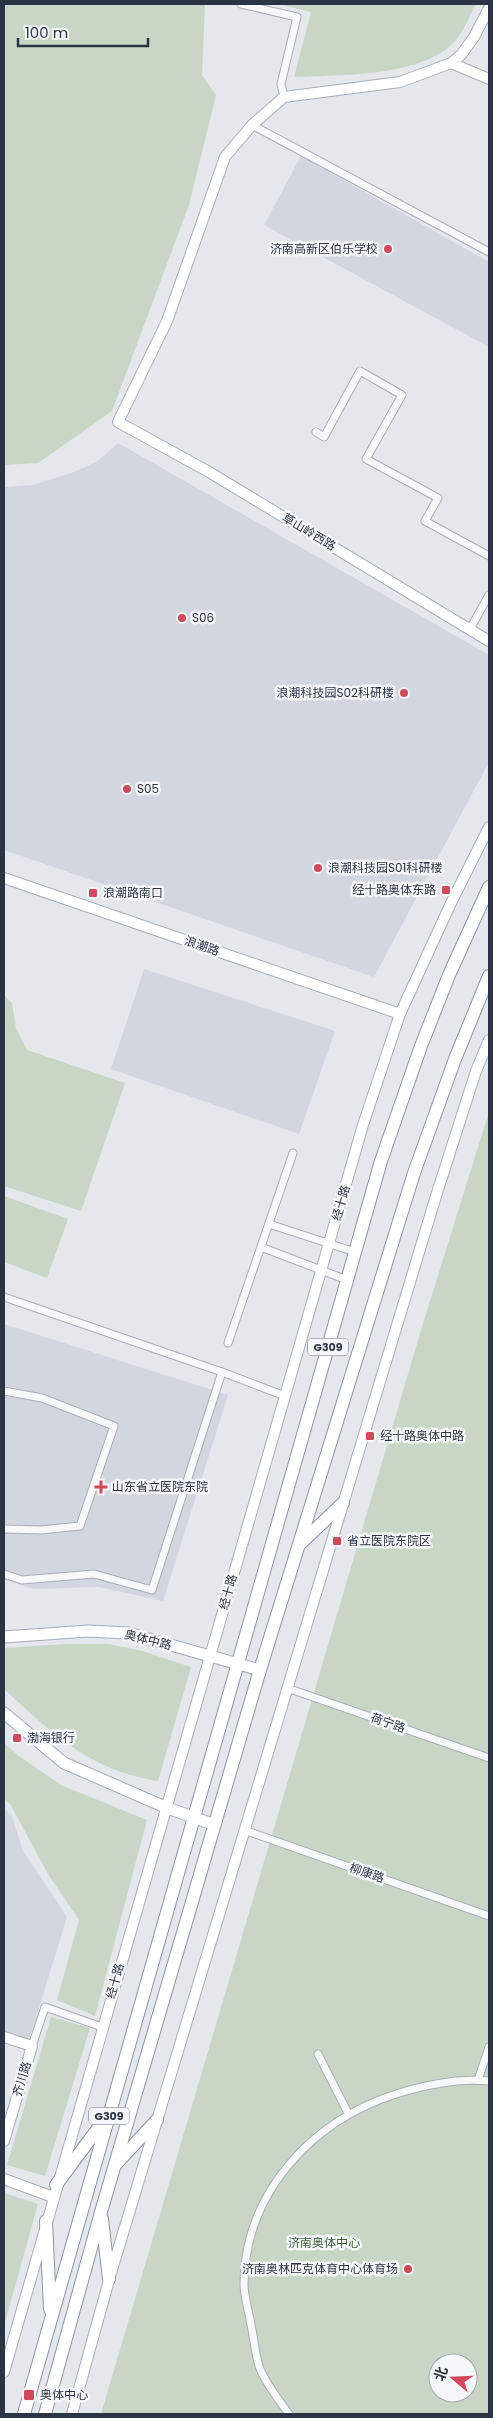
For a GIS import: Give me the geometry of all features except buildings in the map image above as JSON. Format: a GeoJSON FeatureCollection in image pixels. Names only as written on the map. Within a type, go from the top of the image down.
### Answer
{"type":"FeatureCollection","features":[{"type":"Feature","properties":{"kind":"highway","name":"G309"},"geometry":{"type":"LineString","coordinates":[[24,2414],[381,1161],[421,1046],[449,975],[489,887]]}},
{"type":"Feature","properties":{"kind":"highway","name":"G309"},"geometry":{"type":"LineString","coordinates":[[45,2414],[114,2165],[260,1670],[414,1173],[455,1059],[489,976]]}},
{"type":"Feature","properties":{"kind":"highway"},"geometry":{"type":"LineString","coordinates":[[299,1545],[343,1503]]}},
{"type":"Feature","properties":{"kind":"highway"},"geometry":{"type":"LineString","coordinates":[[54,2191],[110,2111]]}},
{"type":"Feature","properties":{"kind":"highway"},"geometry":{"type":"LineString","coordinates":[[114,2165],[157,2120]]}},
{"type":"Feature","properties":{"kind":"highway"},"geometry":{"type":"LineString","coordinates":[[101,2212],[109,2279]]}},
{"type":"Feature","properties":{"kind":"highway"},"geometry":{"type":"LineString","coordinates":[[46,2221],[51,2320]]}},
{"type":"Feature","properties":{"kind":"main road"},"geometry":{"type":"LineString","coordinates":[[252,125],[284,97],[400,82],[450,63],[474,38],[489,8]]}},
{"type":"Feature","properties":{"kind":"main road"},"geometry":{"type":"LineString","coordinates":[[450,63],[489,79]]}},
{"type":"Feature","properties":{"kind":"main road","name":"草山岭西路"},"geometry":{"type":"LineString","coordinates":[[252,125],[225,157],[167,321],[118,422],[218,478],[489,641]]}},
{"type":"Feature","properties":{"kind":"main road","name":"经十路"},"geometry":{"type":"LineString","coordinates":[[4,2372],[54,2191],[363,1125],[400,1014],[450,903],[489,827]]}},
{"type":"Feature","properties":{"kind":"main road","name":"浪潮路"},"geometry":{"type":"LineString","coordinates":[[4,878],[400,1014]]}},
{"type":"Feature","properties":{"kind":"main road"},"geometry":{"type":"LineString","coordinates":[[72,2414],[109,2279],[343,1503],[457,1129],[489,1040]]}},
{"type":"Feature","properties":{"kind":"main road","name":"奥体中路"},"geometry":{"type":"LineString","coordinates":[[4,1638],[88,1631],[128,1633],[260,1670]]}},
{"type":"Feature","properties":{"kind":"main road"},"geometry":{"type":"LineString","coordinates":[[4,1713],[64,1763],[165,1807],[215,1825]]}},
{"type":"Feature","properties":{"kind":"main road"},"geometry":{"type":"LineString","coordinates":[[4,2037],[32,2046]]}},
{"type":"Feature","properties":{"kind":"main road","name":"齐川路"},"geometry":{"type":"LineString","coordinates":[[4,2140],[32,2046]]}},
{"type":"Feature","properties":{"kind":"main road"},"geometry":{"type":"LineString","coordinates":[[4,2179],[54,2191]]}},
{"type":"Feature","properties":{"kind":"street"},"geometry":{"type":"LineString","coordinates":[[241,4],[297,17],[280,84],[284,97]]}},
{"type":"Feature","properties":{"kind":"street"},"geometry":{"type":"LineString","coordinates":[[252,125],[489,252]]}},
{"type":"Feature","properties":{"kind":"street"},"geometry":{"type":"LineString","coordinates":[[316,432],[324,436],[360,371],[402,395],[366,459],[438,498],[426,521],[489,556]]}},
{"type":"Feature","properties":{"kind":"street"},"geometry":{"type":"LineString","coordinates":[[470,629],[489,596]]}},
{"type":"Feature","properties":{"kind":"street"},"geometry":{"type":"LineString","coordinates":[[228,1343],[293,1153]]}},
{"type":"Feature","properties":{"kind":"street"},"geometry":{"type":"LineString","coordinates":[[269,1224],[355,1252]]}},
{"type":"Feature","properties":{"kind":"street"},"geometry":{"type":"LineString","coordinates":[[261,1247],[347,1280]]}},
{"type":"Feature","properties":{"kind":"street"},"geometry":{"type":"LineString","coordinates":[[4,1297],[222,1372],[285,1396]]}},
{"type":"Feature","properties":{"kind":"street"},"geometry":{"type":"LineString","coordinates":[[4,1574],[22,1580],[94,1574],[152,1590],[222,1372]]}},
{"type":"Feature","properties":{"kind":"street"},"geometry":{"type":"LineString","coordinates":[[4,1391],[42,1398],[114,1426],[80,1526],[40,1530],[4,1529]]}},
{"type":"Feature","properties":{"kind":"street","name":"荷宁路"},"geometry":{"type":"LineString","coordinates":[[287,1688],[489,1758]]}},
{"type":"Feature","properties":{"kind":"street","name":"柳康路"},"geometry":{"type":"LineString","coordinates":[[244,1830],[489,1916]]}},
{"type":"Feature","properties":{"kind":"street"},"geometry":{"type":"LineString","coordinates":[[32,2046],[45,2007],[102,2027]]}},
{"type":"Feature","properties":{"kind":"street"},"geometry":{"type":"LineString","coordinates":[[478,2080],[489,2047]]}},
{"type":"Feature","properties":{"kind":"street"},"geometry":{"type":"LineString","coordinates":[[318,2054],[348,2113]]}},
{"type":"Feature","properties":{"kind":"street"},"geometry":{"type":"LineString","coordinates":[[289,2414],[260,2368],[244,2285],[250,2242],[262,2206],[282,2170],[322,2132],[348,2113],[371,2102],[418,2087],[478,2080],[489,2081]]}},
{"type":"Feature","properties":{"kind":"shaded area","name":"济南高新区伯乐学校"},"geometry":{"type":"Polygon","coordinates":[[[301,156],[489,262],[489,347],[264,225],[301,156]]]}},
{"type":"Feature","properties":{"kind":"shaded area"},"geometry":{"type":"Polygon","coordinates":[[[118,443],[489,655],[489,762],[374,977],[4,850],[4,487],[33,485],[74,472],[98,461],[118,443]]]}},
{"type":"Feature","properties":{"kind":"shaded area"},"geometry":{"type":"Polygon","coordinates":[[[144,969],[335,1031],[299,1134],[111,1069],[144,969]]]}},
{"type":"Feature","properties":{"kind":"shaded area","name":"山东省立医院东院"},"geometry":{"type":"Polygon","coordinates":[[[4,1324],[228,1395],[163,1601],[99,1587],[34,1589],[4,1580],[4,1324]]]}},
{"type":"Feature","properties":{"kind":"shaded area"},"geometry":{"type":"Polygon","coordinates":[[[4,1808],[12,1816],[23,1851],[67,1917],[29,2040],[4,2031],[4,1808]]]}},
{"type":"Feature","properties":{"kind":"green space"},"geometry":{"type":"Polygon","coordinates":[[[4,4],[205,4],[202,75],[216,95],[189,205],[112,411],[38,463],[4,465],[4,4]]]}},
{"type":"Feature","properties":{"kind":"green space"},"geometry":{"type":"Polygon","coordinates":[[[279,4],[476,4],[455,41],[441,53],[423,62],[380,72],[294,77],[311,12],[279,4]]]}},
{"type":"Feature","properties":{"kind":"green space"},"geometry":{"type":"Polygon","coordinates":[[[4,995],[12,1003],[16,1028],[27,1050],[125,1083],[81,1211],[4,1186],[4,995]]]}},
{"type":"Feature","properties":{"kind":"green space","name":"济南奥体中心"},"geometry":{"type":"Polygon","coordinates":[[[489,1112],[489,2414],[101,2414],[421,1330],[489,1112]]]}},
{"type":"Feature","properties":{"kind":"green space"},"geometry":{"type":"Polygon","coordinates":[[[4,1196],[68,1219],[47,1278],[4,1262],[4,1196]]]}},
{"type":"Feature","properties":{"kind":"green space"},"geometry":{"type":"Polygon","coordinates":[[[67,1644],[109,1644],[142,1651],[191,1667],[158,1781],[112,1769],[92,1759],[56,1735],[4,1689],[4,1648],[67,1644]]]}},
{"type":"Feature","properties":{"kind":"green space"},"geometry":{"type":"Polygon","coordinates":[[[4,1743],[19,1756],[61,1785],[147,1820],[95,2016],[57,2000],[79,1920],[48,1874],[10,1804],[4,1799],[4,1743]]]}},
{"type":"Feature","properties":{"kind":"green space"},"geometry":{"type":"Polygon","coordinates":[[[51,2017],[90,2028],[45,2176],[7,2165],[51,2017]]]}},
{"type":"Feature","properties":{"kind":"green space"},"geometry":{"type":"Polygon","coordinates":[[[4,2193],[38,2204],[4,2326],[4,2193]]]}},
{"type":"Feature","properties":{"kind":"place","name":"济南高新区伯乐学校"},"geometry":{"type":"Point","coordinates":[388,249]}},
{"type":"Feature","properties":{"kind":"place","name":"S06"},"geometry":{"type":"Point","coordinates":[182,618]}},
{"type":"Feature","properties":{"kind":"place","name":"浪潮科技园S02科研楼"},"geometry":{"type":"Point","coordinates":[404,693]}},
{"type":"Feature","properties":{"kind":"place","name":"S05"},"geometry":{"type":"Point","coordinates":[127,789]}},
{"type":"Feature","properties":{"kind":"place","name":"浪潮科技园S01科研楼"},"geometry":{"type":"Point","coordinates":[318,868]}},
{"type":"Feature","properties":{"kind":"place","name":"经十路奥体东路"},"geometry":{"type":"Point","coordinates":[446,890]}},
{"type":"Feature","properties":{"kind":"place","name":"浪潮路南口"},"geometry":{"type":"Point","coordinates":[93,893]}},
{"type":"Feature","properties":{"kind":"place","name":"经十路奥体中路"},"geometry":{"type":"Point","coordinates":[370,1436]}},
{"type":"Feature","properties":{"kind":"place","name":"山东省立医院东院"},"geometry":{"type":"Point","coordinates":[101,1487]}},
{"type":"Feature","properties":{"kind":"place","name":"省立医院东院区"},"geometry":{"type":"Point","coordinates":[337,1541]}},
{"type":"Feature","properties":{"kind":"place","name":"渤海银行"},"geometry":{"type":"Point","coordinates":[17,1738]}},
{"type":"Feature","properties":{"kind":"place","name":"济南奥林匹克体育中心体育场"},"geometry":{"type":"Point","coordinates":[408,2269]}},
{"type":"Feature","properties":{"kind":"place","name":"奥体中心"},"geometry":{"type":"Point","coordinates":[29,2395]}}]}
